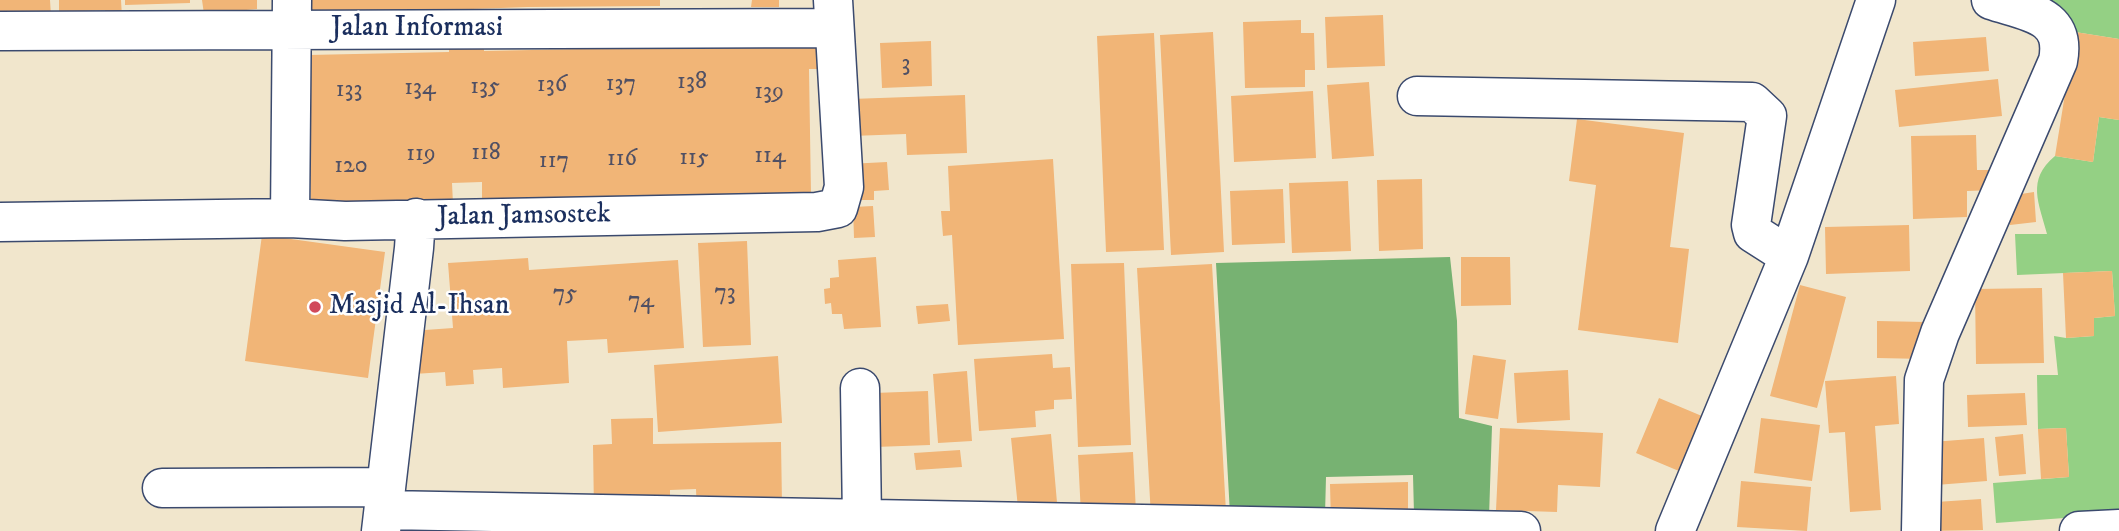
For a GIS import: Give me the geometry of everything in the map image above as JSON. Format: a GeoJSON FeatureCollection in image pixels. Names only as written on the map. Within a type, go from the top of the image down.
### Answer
{"type":"FeatureCollection","features":[{"type":"Feature","properties":{"kind":"street"},"geometry":{"type":"LineString","coordinates":[[1675,531],[1789,256],[1876,0]]}},
{"type":"Feature","properties":{"kind":"street"},"geometry":{"type":"LineString","coordinates":[[1921,531],[1924,380],[1940,334],[2058,61],[2061,46],[2058,32],[2041,16],[1991,0]]}},
{"type":"Feature","properties":{"kind":"street"},"geometry":{"type":"LineString","coordinates":[[290,218],[292,14]]}},
{"type":"Feature","properties":{"kind":"street","name":"Jalan Informasi"},"geometry":{"type":"LineString","coordinates":[[0,31],[292,14],[834,14]]}},
{"type":"Feature","properties":{"kind":"street","name":"Jalan Jamsostek"},"geometry":{"type":"LineString","coordinates":[[0,222],[290,218],[345,221],[817,212],[838,208],[844,187],[834,14]]}},
{"type":"Feature","properties":{"kind":"street"},"geometry":{"type":"LineString","coordinates":[[1417,96],[1752,102],[1766,116],[1751,225],[1753,233],[1789,256]]}},
{"type":"Feature","properties":{"kind":"street"},"geometry":{"type":"LineString","coordinates":[[384,509],[415,248],[416,218]]}},
{"type":"Feature","properties":{"kind":"street"},"geometry":{"type":"LineString","coordinates":[[860,388],[862,520]]}},
{"type":"Feature","properties":{"kind":"street"},"geometry":{"type":"LineString","coordinates":[[162,488],[384,509],[1521,531]]}},
{"type":"Feature","properties":{"kind":"street"},"geometry":{"type":"LineString","coordinates":[[2079,531],[2119,529]]}},
{"type":"Feature","properties":{"kind":"green space"},"geometry":{"type":"Polygon","coordinates":[[[2034,0],[2119,0],[2119,39],[2075,32],[2034,0]]]}},
{"type":"Feature","properties":{"kind":"green space"},"geometry":{"type":"Polygon","coordinates":[[[2099,117],[2119,120],[2119,514],[1996,523],[1993,483],[2069,477],[2066,428],[2038,429],[2037,375],[2058,375],[2054,336],[2094,336],[2094,318],[2115,316],[2112,271],[2017,275],[2015,234],[2047,234],[2038,202],[2040,174],[2055,156],[2093,162],[2099,117]]]}},
{"type":"Feature","properties":{"kind":"green space"},"geometry":{"type":"Polygon","coordinates":[[[1450,257],[1457,321],[1459,418],[1492,426],[1489,517],[1414,514],[1413,475],[1326,477],[1325,515],[1230,514],[1216,263],[1450,257]]]}},
{"type":"Feature","properties":{"kind":"building"},"geometry":{"type":"Polygon","coordinates":[[[0,0],[50,0],[51,16],[0,15],[0,0]]]}},
{"type":"Feature","properties":{"kind":"building"},"geometry":{"type":"Polygon","coordinates":[[[59,0],[121,0],[122,17],[105,17],[105,10],[59,12],[59,0]]]}},
{"type":"Feature","properties":{"kind":"building"},"geometry":{"type":"Polygon","coordinates":[[[125,0],[190,0],[190,3],[125,5],[125,0]]]}},
{"type":"Feature","properties":{"kind":"building"},"geometry":{"type":"Polygon","coordinates":[[[202,0],[257,0],[257,9],[204,14],[202,0]]]}},
{"type":"Feature","properties":{"kind":"building"},"geometry":{"type":"Polygon","coordinates":[[[305,0],[660,0],[660,6],[528,7],[306,15],[305,0]]]}},
{"type":"Feature","properties":{"kind":"building"},"geometry":{"type":"Polygon","coordinates":[[[752,0],[779,0],[779,7],[751,7],[752,0]]]}},
{"type":"Feature","properties":{"kind":"building"},"geometry":{"type":"Polygon","coordinates":[[[1383,15],[1385,66],[1327,68],[1325,17],[1383,15]]]}},
{"type":"Feature","properties":{"kind":"building"},"geometry":{"type":"Polygon","coordinates":[[[1301,20],[1301,33],[1314,33],[1315,70],[1305,70],[1305,87],[1245,88],[1243,22],[1301,20]]]}},
{"type":"Feature","properties":{"kind":"building"},"geometry":{"type":"Polygon","coordinates":[[[1213,32],[1224,252],[1171,255],[1160,35],[1213,32]]]}},
{"type":"Feature","properties":{"kind":"building"},"geometry":{"type":"Polygon","coordinates":[[[2075,32],[2119,39],[2119,120],[2099,117],[2093,162],[2055,156],[2075,32]]]}},
{"type":"Feature","properties":{"kind":"building"},"geometry":{"type":"Polygon","coordinates":[[[1154,33],[1164,250],[1106,252],[1097,36],[1154,33]]]}},
{"type":"Feature","properties":{"kind":"building"},"geometry":{"type":"Polygon","coordinates":[[[1986,37],[1989,71],[1915,76],[1913,42],[1986,37]]]}},
{"type":"Feature","properties":{"kind":"building"},"geometry":{"type":"Polygon","coordinates":[[[484,40],[484,51],[819,44],[819,69],[809,69],[811,195],[482,202],[482,182],[452,183],[453,204],[311,207],[308,55],[449,52],[449,41],[484,40]]]}},
{"type":"Feature","properties":{"kind":"building"},"geometry":{"type":"Polygon","coordinates":[[[931,41],[932,86],[882,88],[880,43],[931,41]]]}},
{"type":"Feature","properties":{"kind":"building"},"geometry":{"type":"Polygon","coordinates":[[[1998,79],[2002,116],[1899,127],[1895,90],[1998,79]]]}},
{"type":"Feature","properties":{"kind":"building"},"geometry":{"type":"Polygon","coordinates":[[[1369,82],[1374,156],[1332,159],[1327,85],[1369,82]]]}},
{"type":"Feature","properties":{"kind":"building"},"geometry":{"type":"Polygon","coordinates":[[[1313,91],[1316,158],[1234,162],[1231,96],[1313,91]]]}},
{"type":"Feature","properties":{"kind":"building"},"geometry":{"type":"Polygon","coordinates":[[[965,95],[967,153],[907,155],[906,134],[852,136],[851,99],[965,95]]]}},
{"type":"Feature","properties":{"kind":"building"},"geometry":{"type":"Polygon","coordinates":[[[1577,119],[1684,133],[1670,247],[1689,249],[1678,343],[1578,330],[1596,185],[1569,181],[1577,119]]]}},
{"type":"Feature","properties":{"kind":"building"},"geometry":{"type":"Polygon","coordinates":[[[1976,135],[1977,170],[1993,170],[1993,190],[1967,191],[1967,217],[1913,219],[1911,136],[1976,135]]]}},
{"type":"Feature","properties":{"kind":"building"},"geometry":{"type":"Polygon","coordinates":[[[1053,159],[1064,339],[958,345],[952,235],[943,236],[941,211],[950,211],[948,166],[1053,159]]]}},
{"type":"Feature","properties":{"kind":"building"},"geometry":{"type":"Polygon","coordinates":[[[887,162],[889,190],[874,191],[874,200],[861,200],[848,164],[887,162]]]}},
{"type":"Feature","properties":{"kind":"building"},"geometry":{"type":"Polygon","coordinates":[[[1422,179],[1423,249],[1379,251],[1377,180],[1422,179]]]}},
{"type":"Feature","properties":{"kind":"building"},"geometry":{"type":"Polygon","coordinates":[[[1348,181],[1351,251],[1292,253],[1289,183],[1348,181]]]}},
{"type":"Feature","properties":{"kind":"building"},"geometry":{"type":"Polygon","coordinates":[[[1283,189],[1285,243],[1232,245],[1230,191],[1283,189]]]}},
{"type":"Feature","properties":{"kind":"building"},"geometry":{"type":"Polygon","coordinates":[[[2034,192],[2036,222],[2010,225],[2008,196],[2034,192]]]}},
{"type":"Feature","properties":{"kind":"building"},"geometry":{"type":"Polygon","coordinates":[[[873,206],[875,237],[854,238],[853,207],[873,206]]]}},
{"type":"Feature","properties":{"kind":"building"},"geometry":{"type":"Polygon","coordinates":[[[1909,225],[1910,271],[1826,274],[1825,227],[1909,225]]]}},
{"type":"Feature","properties":{"kind":"building","name":"Masjid Al-Ihsan"},"geometry":{"type":"Polygon","coordinates":[[[262,235],[385,252],[368,378],[245,361],[262,235]]]}},
{"type":"Feature","properties":{"kind":"building"},"geometry":{"type":"Polygon","coordinates":[[[747,241],[751,345],[703,347],[698,243],[747,241]]]}},
{"type":"Feature","properties":{"kind":"building"},"geometry":{"type":"Polygon","coordinates":[[[876,257],[881,327],[844,329],[842,314],[832,314],[831,303],[825,304],[824,289],[830,288],[830,278],[839,277],[838,260],[876,257]]]}},
{"type":"Feature","properties":{"kind":"building"},"geometry":{"type":"Polygon","coordinates":[[[1461,257],[1510,257],[1511,305],[1461,306],[1461,257]]]}},
{"type":"Feature","properties":{"kind":"building"},"geometry":{"type":"Polygon","coordinates":[[[528,258],[529,270],[678,260],[684,348],[608,353],[607,339],[567,341],[569,383],[503,388],[502,368],[473,370],[474,384],[446,386],[445,372],[414,374],[411,331],[453,328],[448,263],[528,258]]]}},
{"type":"Feature","properties":{"kind":"building"},"geometry":{"type":"Polygon","coordinates":[[[1124,263],[1131,445],[1078,447],[1071,264],[1124,263]]]}},
{"type":"Feature","properties":{"kind":"building"},"geometry":{"type":"Polygon","coordinates":[[[1212,264],[1226,512],[1151,517],[1137,268],[1212,264]]]}},
{"type":"Feature","properties":{"kind":"building"},"geometry":{"type":"Polygon","coordinates":[[[2112,271],[2115,316],[2094,318],[2094,336],[2066,338],[2063,273],[2112,271]]]}},
{"type":"Feature","properties":{"kind":"building"},"geometry":{"type":"Polygon","coordinates":[[[1800,285],[1846,297],[1817,408],[1770,396],[1800,285]]]}},
{"type":"Feature","properties":{"kind":"building"},"geometry":{"type":"Polygon","coordinates":[[[2042,288],[2044,363],[1976,364],[1975,289],[2042,288]]]}},
{"type":"Feature","properties":{"kind":"building"},"geometry":{"type":"Polygon","coordinates":[[[948,304],[950,321],[918,324],[916,306],[948,304]]]}},
{"type":"Feature","properties":{"kind":"building"},"geometry":{"type":"Polygon","coordinates":[[[1877,321],[1926,322],[1925,359],[1877,358],[1877,321]]]}},
{"type":"Feature","properties":{"kind":"building"},"geometry":{"type":"Polygon","coordinates":[[[1052,354],[1053,368],[1070,367],[1072,399],[1054,400],[1054,409],[1035,411],[1036,427],[979,431],[974,359],[1052,354]]]}},
{"type":"Feature","properties":{"kind":"building"},"geometry":{"type":"Polygon","coordinates":[[[1473,355],[1506,360],[1498,419],[1465,414],[1473,355]]]}},
{"type":"Feature","properties":{"kind":"building"},"geometry":{"type":"Polygon","coordinates":[[[778,356],[782,423],[658,432],[654,365],[778,356]]]}},
{"type":"Feature","properties":{"kind":"building"},"geometry":{"type":"Polygon","coordinates":[[[1568,370],[1570,420],[1517,423],[1514,373],[1568,370]]]}},
{"type":"Feature","properties":{"kind":"building"},"geometry":{"type":"Polygon","coordinates":[[[967,371],[972,441],[938,443],[933,374],[967,371]]]}},
{"type":"Feature","properties":{"kind":"building"},"geometry":{"type":"Polygon","coordinates":[[[1896,376],[1899,424],[1875,426],[1881,510],[1850,512],[1845,432],[1829,433],[1825,381],[1896,376]]]}},
{"type":"Feature","properties":{"kind":"building"},"geometry":{"type":"Polygon","coordinates":[[[928,391],[930,445],[875,447],[874,393],[928,391]]]}},
{"type":"Feature","properties":{"kind":"building"},"geometry":{"type":"Polygon","coordinates":[[[2025,393],[2027,425],[1968,427],[1967,395],[2025,393]]]}},
{"type":"Feature","properties":{"kind":"building"},"geometry":{"type":"Polygon","coordinates":[[[1659,398],[1709,419],[1686,474],[1636,453],[1659,398]]]}},
{"type":"Feature","properties":{"kind":"building"},"geometry":{"type":"Polygon","coordinates":[[[653,418],[653,444],[781,442],[782,504],[697,514],[696,489],[670,490],[670,511],[594,513],[593,445],[612,444],[611,419],[653,418]]]}},
{"type":"Feature","properties":{"kind":"building"},"geometry":{"type":"Polygon","coordinates":[[[1761,418],[1820,425],[1812,481],[1754,473],[1761,418]]]}},
{"type":"Feature","properties":{"kind":"building"},"geometry":{"type":"Polygon","coordinates":[[[1500,428],[1603,433],[1600,487],[1558,485],[1557,512],[1496,510],[1500,428]]]}},
{"type":"Feature","properties":{"kind":"building"},"geometry":{"type":"Polygon","coordinates":[[[2066,428],[2069,477],[2041,479],[2038,429],[2066,428]]]}},
{"type":"Feature","properties":{"kind":"building"},"geometry":{"type":"Polygon","coordinates":[[[1051,434],[1058,514],[1019,518],[1011,438],[1051,434]]]}},
{"type":"Feature","properties":{"kind":"building"},"geometry":{"type":"Polygon","coordinates":[[[2023,434],[2026,474],[1999,476],[1995,437],[2023,434]]]}},
{"type":"Feature","properties":{"kind":"building"},"geometry":{"type":"Polygon","coordinates":[[[1984,438],[1987,481],[1936,485],[1932,442],[1984,438]]]}},
{"type":"Feature","properties":{"kind":"building"},"geometry":{"type":"Polygon","coordinates":[[[960,450],[962,467],[916,470],[914,453],[960,450]]]}},
{"type":"Feature","properties":{"kind":"building"},"geometry":{"type":"Polygon","coordinates":[[[1133,452],[1136,512],[1081,515],[1078,455],[1133,452]]]}},
{"type":"Feature","properties":{"kind":"building"},"geometry":{"type":"Polygon","coordinates":[[[1741,481],[1811,487],[1807,531],[1737,527],[1741,481]]]}},
{"type":"Feature","properties":{"kind":"building"},"geometry":{"type":"Polygon","coordinates":[[[1408,482],[1408,522],[1331,523],[1330,484],[1408,482]]]}},
{"type":"Feature","properties":{"kind":"building"},"geometry":{"type":"Polygon","coordinates":[[[1981,499],[1983,530],[1923,531],[1921,503],[1981,499]]]}},
{"type":"Feature","properties":{"kind":"place","name":"Masjid Al-Ihsan"},"geometry":{"type":"Point","coordinates":[315,307]}}]}
